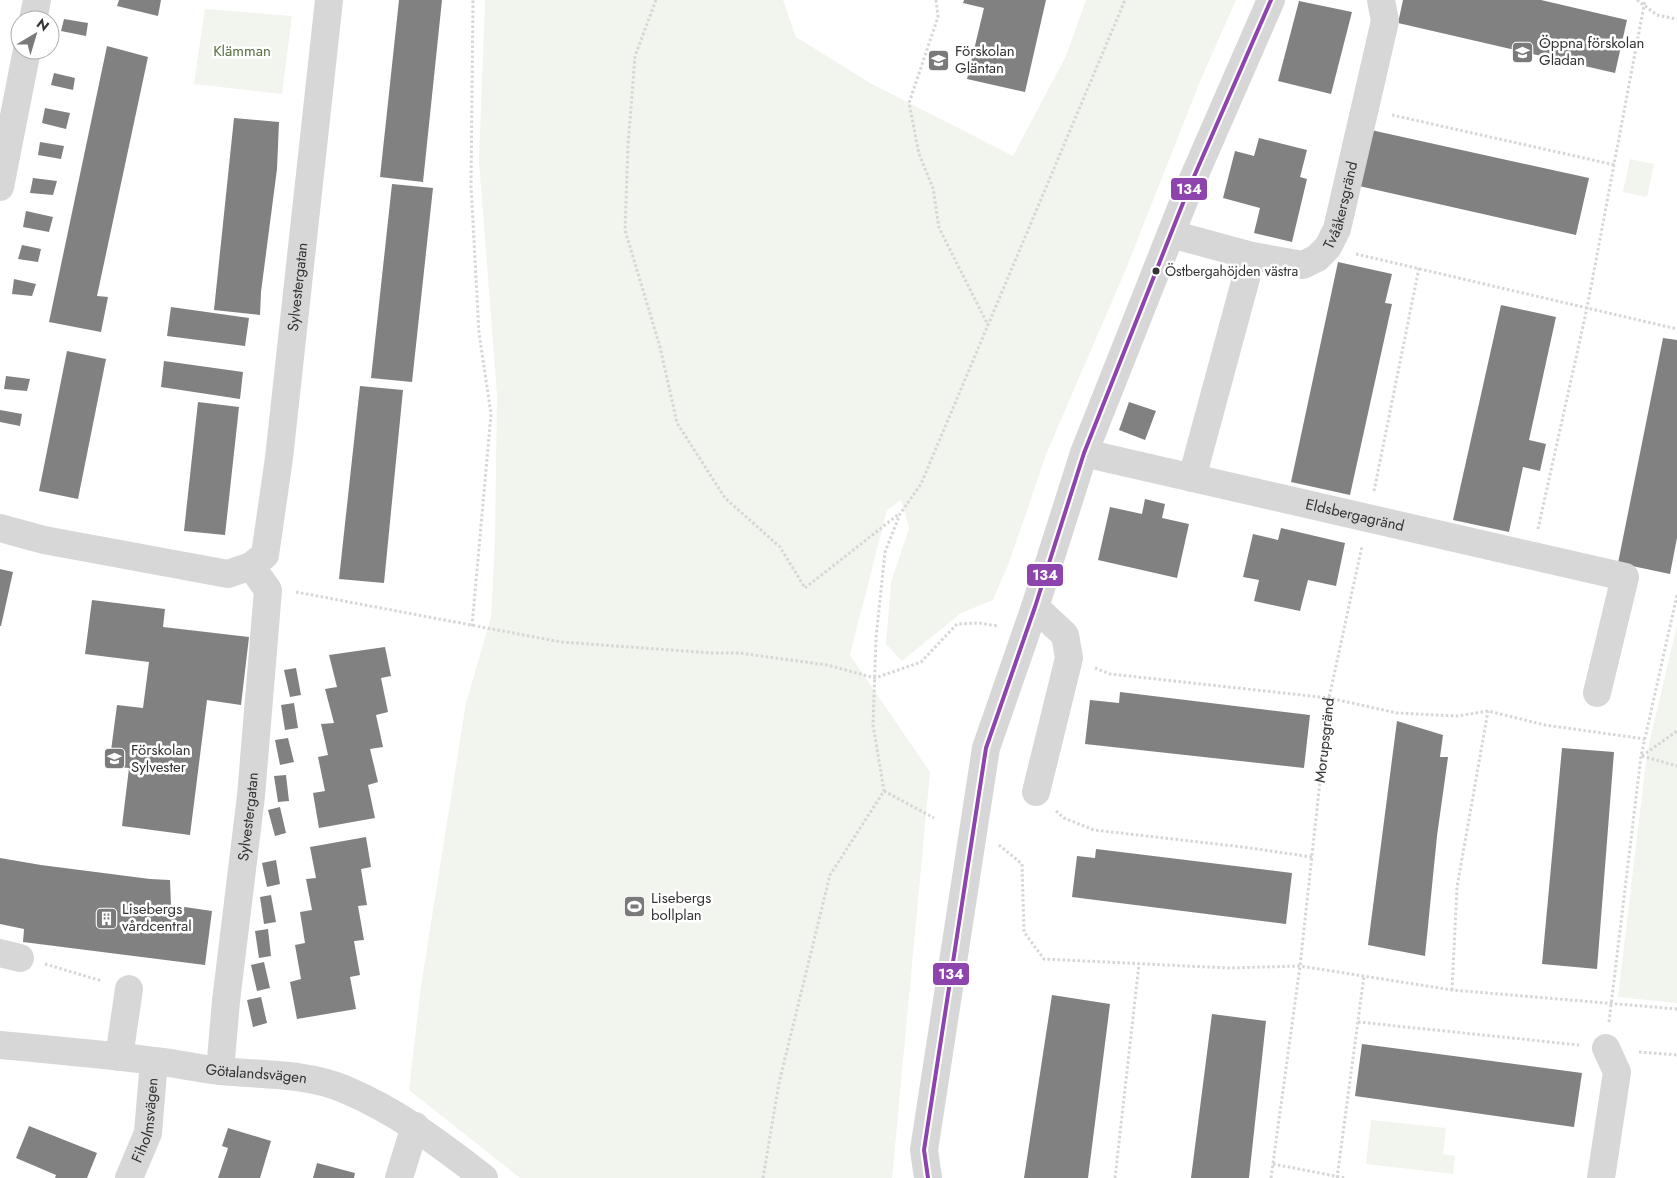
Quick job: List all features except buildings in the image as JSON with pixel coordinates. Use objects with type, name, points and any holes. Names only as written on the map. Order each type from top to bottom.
[{"type":"street","name":"Sylvestergatan","points":[[220,1071],[226,1001],[251,796],[268,590],[258,576],[265,555],[279,458],[329,0]]},
{"type":"street","points":[[928,1178],[924,1150],[986,748],[1035,607],[1084,453],[1189,188],[1271,0]]},
{"type":"street","name":"Tvååkersgränd","points":[[1171,234],[1252,256],[1303,265],[1317,258],[1328,248],[1337,229],[1385,21],[1381,0]]},
{"type":"street","points":[[0,187],[25,60]]},
{"type":"street","points":[[1192,478],[1252,256]]},
{"type":"street","name":"Eldsbergagränd","points":[[1084,453],[1625,577],[1597,693]]},
{"type":"street","points":[[0,528],[44,540],[228,574],[258,576]]},
{"type":"street","points":[[1035,607],[1065,635],[1069,658],[1036,792]]},
{"type":"street","points":[[119,1057],[129,989]]},
{"type":"street","name":"Götalandsvägen","points":[[0,1045],[154,1061],[220,1071],[296,1077],[342,1088],[384,1107],[414,1126],[484,1178]]},
{"type":"street","points":[[1601,1178],[1617,1072],[1606,1048]]},
{"type":"street","name":"Fiholmsvägen","points":[[130,1178],[148,1133],[154,1061]]},
{"type":"street","points":[[399,1178],[414,1126]]},
{"type":"path","points":[[472,626],[491,414],[479,333],[471,186],[473,0]]},
{"type":"path","points":[[656,0],[635,56],[628,146],[625,230],[660,347],[677,424],[725,498],[780,547],[805,588],[900,514]]},
{"type":"path","points":[[936,0],[938,17],[909,103],[919,154],[933,188],[939,228],[988,325]]},
{"type":"path","points":[[763,1178],[779,1083],[830,875],[884,791],[874,725],[876,638],[885,552],[900,514],[921,484],[1125,0]]},
{"type":"path","points":[[1637,0],[1657,15],[1677,19]]},
{"type":"path","points":[[1532,556],[1587,308],[1645,0]]},
{"type":"path","points":[[1364,108],[1615,165]]},
{"type":"path","points":[[1328,248],[1677,329]]},
{"type":"path","name":"Morupsgränd","points":[[1271,1178],[1300,966],[1329,698],[1419,268]]},
{"type":"path","points":[[258,576],[472,626],[561,642],[712,654],[739,653],[827,665],[875,678],[920,662],[957,624],[979,623]]},
{"type":"path","points":[[1358,1022],[1606,1048],[1641,756],[1677,595]]},
{"type":"path","points":[[1069,658],[1110,674],[1329,698],[1397,714],[1458,716],[1488,711],[1545,726],[1645,739]]},
{"type":"path","points":[[1452,990],[1457,887],[1488,711]]},
{"type":"path","points":[[1641,756],[1677,731]]},
{"type":"path","points":[[1641,756],[1677,766]]},
{"type":"path","points":[[884,791],[934,818]]},
{"type":"path","points":[[1036,792],[1064,818],[1094,830],[1312,857]]},
{"type":"path","points":[[997,843],[1022,864],[1024,932],[1044,959],[1228,968],[1300,966],[1452,990],[1677,1009]]},
{"type":"path","points":[[1115,1178],[1139,964]]},
{"type":"path","points":[[64,969],[129,989]]},
{"type":"path","points":[[1337,1177],[1364,976]]},
{"type":"path","points":[[1273,1164],[1345,1178]]},
{"type":"green space","points":[[485,0],[783,0],[796,37],[870,83],[1013,156],[1066,56],[1086,0],[1236,0],[1201,79],[1126,269],[1047,452],[1009,563],[993,600],[961,613],[902,661],[886,644],[891,582],[909,528],[901,500],[887,510],[850,655],[930,772],[892,1178],[520,1178],[409,1090],[421,986],[466,703],[491,617],[495,540],[497,395],[479,161]]},
{"type":"green space","name":"Klämman","points":[[205,9],[292,16],[282,94],[194,84]]},
{"type":"green space","points":[[1630,159],[1654,164],[1647,197],[1623,192]]},
{"type":"green space","points":[[1677,625],[1677,1003],[1618,997],[1647,753]]},
{"type":"green space","points":[[1371,1120],[1446,1128],[1443,1154],[1455,1156],[1453,1174],[1366,1164]]},
{"type":"transit line","name":"134","points":[[928,1178],[924,1150],[986,748],[1035,607],[1084,453],[1189,188],[1271,0]]},
{"type":"place","name":"Öppna förskolan Gladan","points":[[1523,52]]},
{"type":"place","name":"Förskolan Gläntan","points":[[939,60]]},
{"type":"place","name":"Östbergahöjden västra","points":[[1156,271]]},
{"type":"place","name":"Förskolan Sylvester","points":[[115,759]]},
{"type":"place","name":"Lisebergs bollplan","points":[[635,907]]},
{"type":"place","name":"Lisebergs vårdcentral","points":[[106,918]]}]
